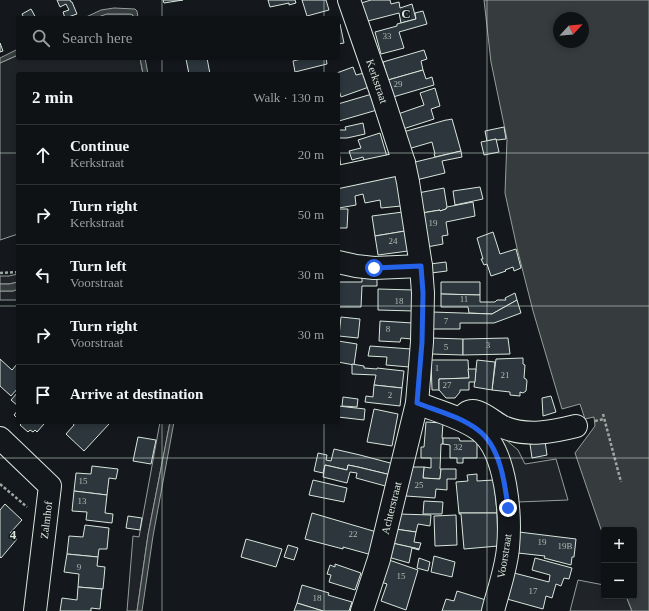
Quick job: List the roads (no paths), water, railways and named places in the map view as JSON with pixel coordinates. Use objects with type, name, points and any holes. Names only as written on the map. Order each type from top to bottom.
[{"type":"street","name":"Kerkstraat","points":[[349,0],[382,95],[404,163],[408,182],[421,266],[423,293],[422,342],[417,403]]},
{"type":"street","points":[[340,177],[404,163]]},
{"type":"street","points":[[340,262],[374,268],[421,266]]},
{"type":"street","name":"Voorstraat","points":[[417,403],[462,420],[479,430],[490,442],[498,459],[506,490],[508,508],[508,549],[493,611]]},
{"type":"street","name":"Achterstraat","points":[[362,611],[379,559],[417,403]]},
{"type":"street","points":[[462,420],[465,414],[470,411],[478,412],[502,426],[516,431],[533,433],[554,431],[585,424]]},
{"type":"street","name":"Zalmhof","points":[[3,447],[50,486],[35,611]]}]
